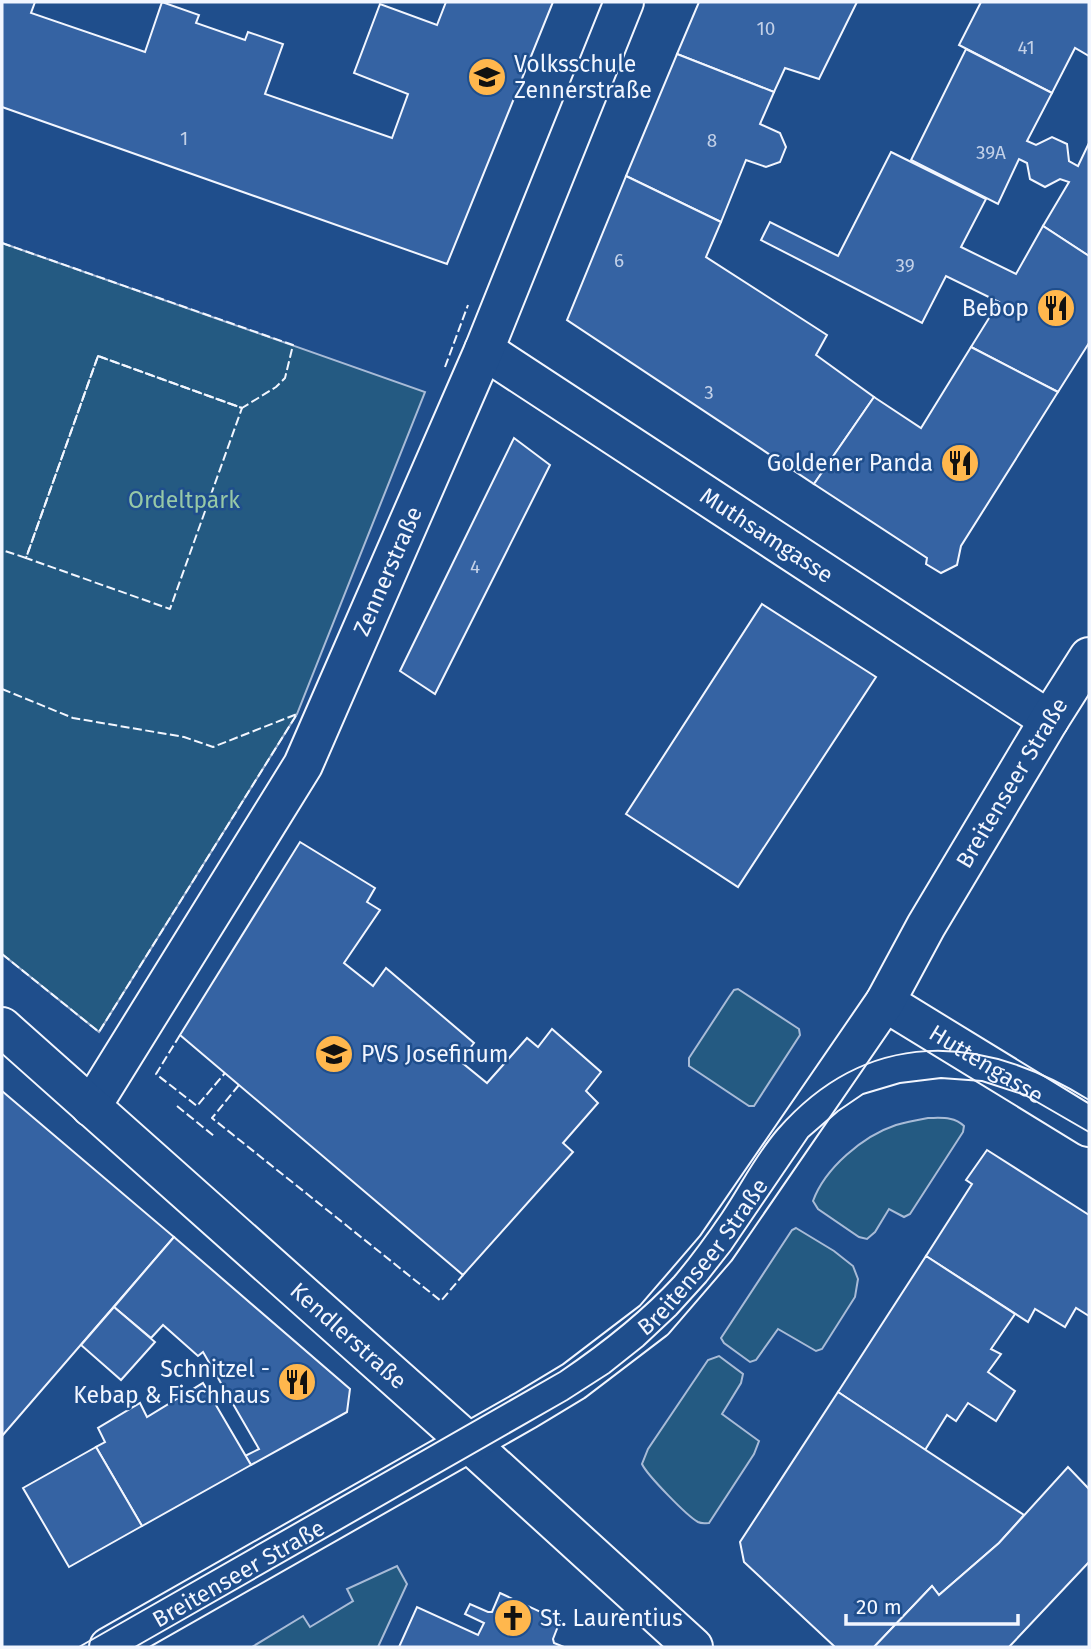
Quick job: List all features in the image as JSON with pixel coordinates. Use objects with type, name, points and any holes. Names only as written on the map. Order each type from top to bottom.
[{"type":"street","name":"Zennerstraße","points":[[90,1107],[303,765],[484,350],[624,2]]},
{"type":"street","name":"Muthsamgasse","points":[[484,350],[1049,720]]},
{"type":"street","name":"Breitenseer Straße","points":[[109,1647],[574,1381],[654,1320],[716,1248],[885,1002],[926,926],[1089,657]]},
{"type":"street","name":"Huttengasse","points":[[885,1002],[1089,1127]]},
{"type":"street","name":"Kendlerstraße","points":[[2,1027],[694,1647]]},
{"type":"green space","name":"Ordeltpark","points":[[2,243],[425,392],[297,714],[99,1032],[2,954]]},
{"type":"green space","points":[[738,989],[799,1029],[800,1035],[754,1106],[749,1106],[689,1066],[689,1058],[729,997]]},
{"type":"green space","points":[[928,1118],[956,1121],[964,1126],[963,1132],[910,1214],[904,1217],[889,1209],[875,1232],[867,1239],[859,1237],[818,1209],[813,1201],[826,1177],[858,1145],[883,1130]]},
{"type":"green space","points":[[796,1228],[853,1266],[858,1279],[855,1297],[822,1349],[816,1351],[778,1329],[756,1360],[750,1362],[721,1338],[792,1230]]},
{"type":"green space","points":[[719,1356],[743,1374],[741,1383],[722,1414],[759,1441],[754,1454],[709,1523],[702,1523],[677,1504],[642,1464],[648,1449],[708,1360]]},
{"type":"green space","points":[[397,1566],[407,1584],[378,1647],[252,1647],[303,1616],[310,1627],[353,1601],[347,1589]]},
{"type":"building","points":[[2,2],[35,2],[31,13],[145,52],[162,2],[199,15],[196,23],[245,40],[248,32],[283,44],[265,94],[392,138],[408,94],[354,73],[380,4],[437,25],[446,2],[553,2],[447,264],[2,107]]},
{"type":"building","points":[[699,2],[857,2],[819,79],[785,68],[774,92],[677,54]]},
{"type":"building","points":[[981,2],[1089,2],[1089,56],[1075,48],[1052,93],[959,45]]},
{"type":"building","points":[[966,49],[1052,93],[1027,141],[1036,145],[1052,137],[1067,144],[1069,161],[1078,166],[1089,143],[1089,256],[1043,226],[1069,182],[1060,179],[1045,187],[1030,179],[1027,163],[1019,159],[998,204],[911,160]]},
{"type":"building","points":[[677,54],[774,92],[760,124],[780,133],[786,147],[780,162],[766,167],[746,160],[721,222],[626,176]]},
{"type":"building","points":[[891,152],[986,199],[961,247],[1016,274],[1043,226],[1089,256],[1089,343],[1058,392],[971,347],[999,302],[946,276],[922,323],[761,240],[770,222],[838,256]]},
{"type":"building","points":[[626,176],[721,222],[706,257],[827,335],[816,355],[874,397],[814,484],[567,320]]},
{"type":"building","points":[[971,347],[1058,392],[961,546],[957,565],[941,573],[926,564],[927,558],[814,484],[874,397],[921,428]]},
{"type":"building","points":[[514,438],[550,465],[435,694],[400,671]]},
{"type":"building","points":[[762,604],[876,677],[738,887],[626,814]]},
{"type":"building","name":"PVS Josefinum","points":[[300,842],[375,888],[367,902],[380,910],[344,963],[373,986],[386,968],[474,1043],[460,1061],[487,1083],[527,1038],[538,1047],[552,1029],[601,1072],[586,1091],[598,1103],[563,1143],[573,1152],[463,1275],[180,1035]]},
{"type":"building","points":[[2,1091],[174,1237],[2,1436]]},
{"type":"building","points":[[987,1150],[1089,1215],[1089,1316],[1076,1308],[1065,1327],[1035,1309],[1028,1322],[926,1256],[972,1184],[966,1180]]},
{"type":"building","points":[[174,1237],[350,1389],[347,1412],[251,1465],[245,1456],[259,1449],[203,1352],[198,1356],[163,1325],[151,1338],[114,1307]]},
{"type":"building","points":[[926,1256],[1015,1314],[991,1349],[1001,1354],[988,1372],[1015,1391],[996,1421],[968,1403],[956,1421],[947,1415],[925,1450],[838,1392]]},
{"type":"building","points":[[114,1307],[155,1342],[121,1380],[81,1345]]},
{"type":"building","points":[[203,1383],[251,1465],[142,1526],[96,1447],[105,1442],[98,1428],[140,1403],[147,1417]]},
{"type":"building","points":[[838,1392],[1024,1515],[999,1543],[939,1595],[932,1586],[874,1647],[835,1647],[744,1562],[740,1542]]},
{"type":"building","points":[[96,1447],[142,1526],[69,1567],[23,1488]]},
{"type":"building","points":[[1068,1467],[1089,1489],[1089,1562],[1009,1647],[874,1647],[932,1586],[939,1595],[999,1543]]},
{"type":"building","name":"St. Laurentius","points":[[500,1593],[560,1621],[553,1639],[554,1643],[564,1647],[399,1647],[417,1607],[478,1635],[484,1623],[465,1614],[470,1604],[492,1612]]},
{"type":"tram line","points":[[79,1647],[560,1372],[590,1351],[634,1316],[674,1277],[711,1229],[778,1129],[813,1096],[849,1072],[887,1057],[927,1051],[967,1053],[1008,1062],[1048,1078],[1089,1100]]},
{"type":"tram line","points":[[135,1647],[567,1400],[609,1373],[643,1346],[706,1282],[808,1137],[863,1094],[900,1083],[941,1078],[982,1081],[1025,1095],[1089,1132]]},
{"type":"fence","points":[[2,243],[293,345],[285,378],[276,387],[242,408],[98,356],[26,558],[2,550]]},
{"type":"fence","points":[[445,367],[468,305]]},
{"type":"fence","points":[[98,356],[242,408],[170,609],[26,558],[98,356]]},
{"type":"fence","points":[[2,689],[73,718],[184,737],[213,747],[297,714],[99,1032],[2,954]]},
{"type":"fence","points":[[180,1035],[156,1074],[197,1106],[225,1073]]},
{"type":"fence","points":[[239,1085],[212,1118],[441,1301],[463,1275]]},
{"type":"fence","points":[[177,1106],[214,1136]]},
{"type":"place","name":"Volksschule Zennerstraße","points":[[487,77]]},
{"type":"place","name":"Bebop","points":[[1056,308]]},
{"type":"place","name":"Goldener Panda","points":[[960,463]]},
{"type":"place","name":"PVS Josefinum","points":[[334,1054]]},
{"type":"place","name":"Schnitzel - Kebap & Fischhaus","points":[[297,1382]]},
{"type":"place","name":"St. Laurentius","points":[[513,1618]]}]
